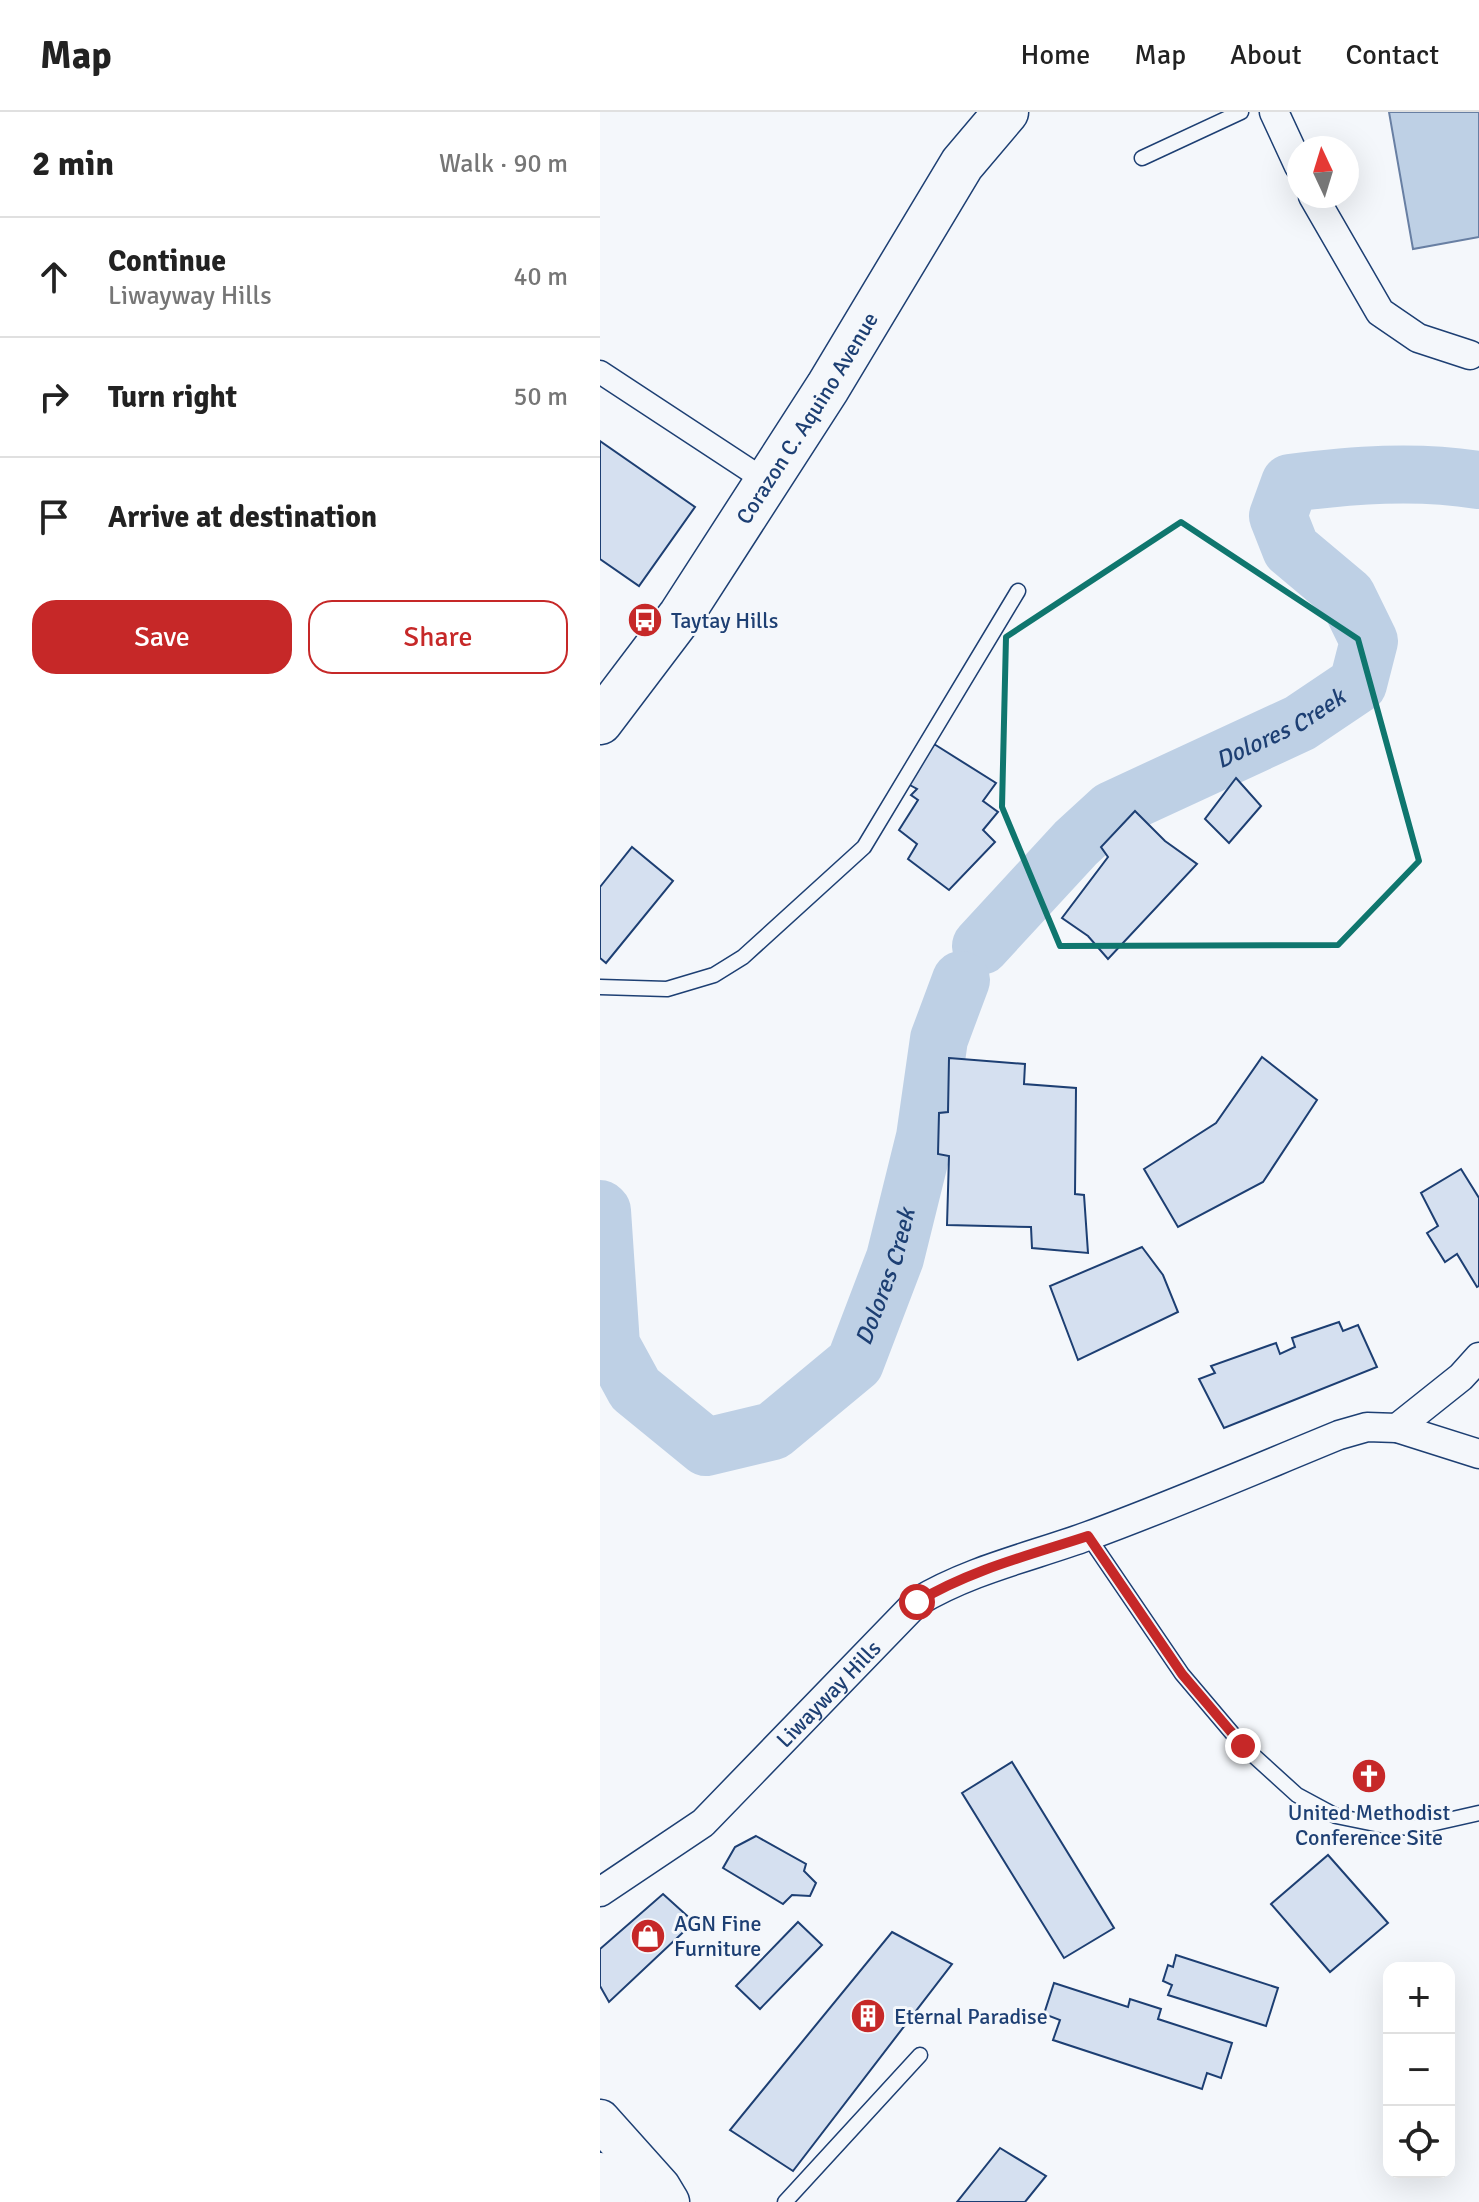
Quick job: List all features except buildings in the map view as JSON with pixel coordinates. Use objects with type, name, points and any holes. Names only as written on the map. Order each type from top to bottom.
[{"type":"main road","name":"Corazon C. Aquino Avenue","points":[[611,700],[681,615],[769,483],[962,164],[1006,112]]},
{"type":"main road","points":[[600,2120],[660,2187],[669,2202]]},
{"type":"main road","points":[[600,2173],[626,2202]]},
{"type":"street","points":[[1274,112],[1287,140]]},
{"type":"street","points":[[1320,208],[1380,312],[1418,338],[1470,355]]},
{"type":"street","points":[[600,372],[769,483]]},
{"type":"street","points":[[1397,1428],[1461,1377],[1479,1357]]},
{"type":"street","name":"Liwayway Hills","points":[[600,1892],[703,1823],[917,1602],[944,1586],[1088,1536],[1339,1435],[1367,1427],[1397,1428],[1479,1454]]},
{"type":"lane","points":[[1142,158],[1241,112]]},
{"type":"lane","points":[[600,987],[667,989],[714,975],[743,957],[864,847],[1018,591]]},
{"type":"lane","points":[[1088,1536],[1182,1674],[1243,1746],[1297,1795],[1336,1816],[1385,1826],[1413,1828],[1479,1813]]},
{"type":"lane","points":[[785,2202],[920,2055]]},
{"type":"highlighted area","points":[[1181,522],[1358,639],[1419,861],[1338,945],[1060,946],[1002,807],[1006,637]]},
{"type":"water","points":[[1389,112],[1479,112],[1479,237],[1413,249]]},
{"type":"waterway","name":"Dolores Creek","points":[[981,946],[1076,843],[1112,810],[1300,723],[1358,684],[1369,641],[1347,596],[1291,549],[1278,516],[1290,483],[1384,475],[1431,475],[1479,480]]},
{"type":"waterway","name":"Dolores Creek","points":[[600,1209],[611,1345],[635,1389],[706,1447],[773,1431],[855,1363],[895,1258],[925,1137],[939,1039],[961,980]]},
{"type":"place","name":"Taytay Hills","points":[[645,620]]},
{"type":"place","name":"United Methodist Conference Site","points":[[1369,1776]]},
{"type":"place","name":"AGN Fine Furniture","points":[[648,1936]]},
{"type":"place","name":"Eternal Paradise","points":[[868,2016]]},
{"type":"route","points":[[917,1602],[970,1575],[1088,1536],[1182,1674],[1243,1746]]}]
